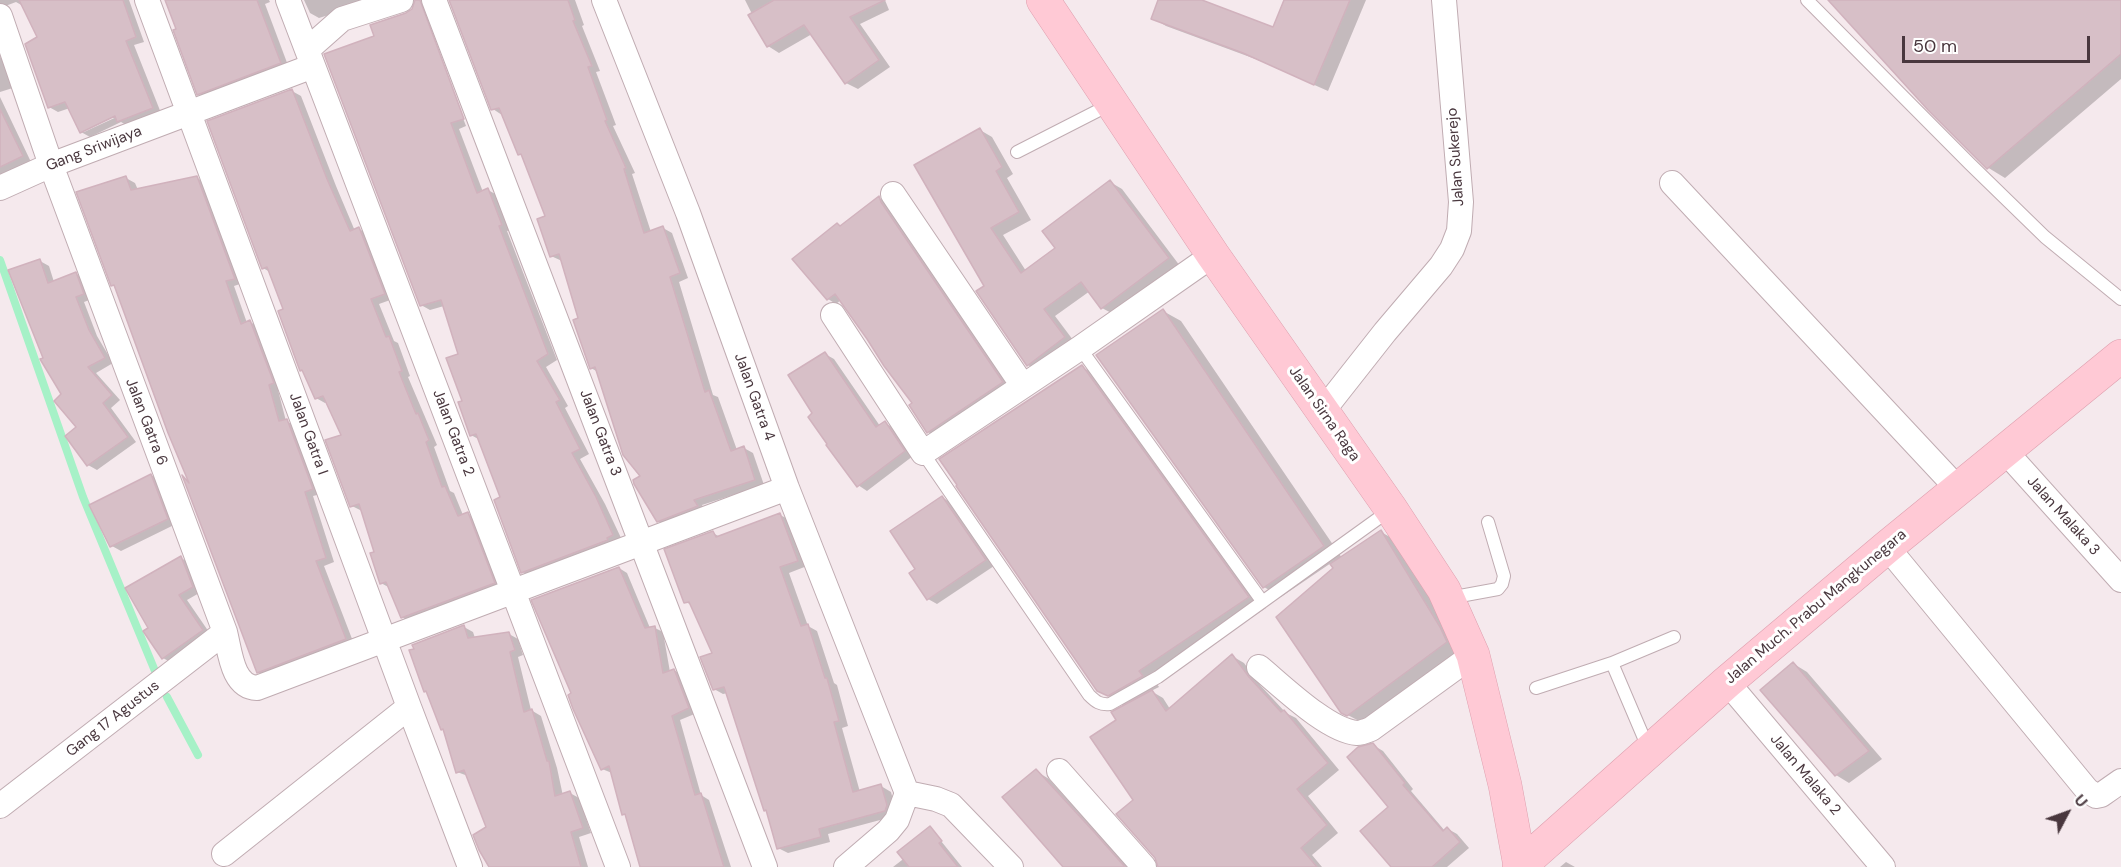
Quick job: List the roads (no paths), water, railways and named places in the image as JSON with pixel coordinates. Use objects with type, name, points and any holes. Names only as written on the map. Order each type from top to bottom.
[{"type":"street","name":"Jalan Gatra I","points":[[147,0],[385,639],[463,863]]},
{"type":"street","name":"Jalan Gatra 2","points":[[288,0],[618,867]]},
{"type":"street","points":[[310,58],[342,19],[400,0]]},
{"type":"street","name":"Jalan Gatra 3","points":[[434,0],[765,867]]},
{"type":"street","name":"Jalan Gatra 4","points":[[604,0],[688,213],[786,488],[904,800]]},
{"type":"street","name":"Jalan Sirna Raga","points":[[1042,0],[1213,255],[1390,509],[1448,598],[1473,655],[1505,786],[1520,867]]},
{"type":"street","name":"Jalan Sukerejo","points":[[1322,412],[1441,266],[1452,249],[1459,231],[1461,202],[1444,0]]},
{"type":"street","name":"Jalan Gatra 6","points":[[0,16],[51,165],[225,632],[236,674],[242,683],[250,688],[257,688],[385,639]]},
{"type":"street","name":"Gang Sriwijaya","points":[[0,188],[51,165],[189,112],[310,58]]},
{"type":"street","points":[[1672,183],[1959,490]]},
{"type":"street","points":[[893,194],[1023,386]]},
{"type":"street","points":[[833,315],[922,453],[1080,348],[1213,255]]},
{"type":"street","name":"Jalan Much. Prabu Mangkunegara","points":[[1520,867],[1727,682],[1887,547],[2121,356]]},
{"type":"street","name":"Jalan Malaka 3","points":[[2005,451],[2121,580]]},
{"type":"street","points":[[385,639],[786,488]]},
{"type":"street","points":[[1887,547],[2087,790],[2096,796],[2101,795],[2121,781]]},
{"type":"street","name":"Gang 17 Agustus","points":[[0,806],[225,632]]},
{"type":"street","points":[[1259,667],[1326,720],[1345,730],[1358,733],[1371,729],[1473,655]]},
{"type":"street","name":"Jalan Malaka 2","points":[[1727,682],[1883,867]]},
{"type":"street","points":[[224,854],[409,707]]},
{"type":"street","points":[[1059,771],[1144,867]]},
{"type":"street","points":[[846,867],[888,831],[897,820],[904,800],[936,799],[951,805],[1011,867]]},
{"type":"lane","points":[[1807,0],[2037,229],[2121,299]]},
{"type":"lane","points":[[1017,152],[1112,104]]},
{"type":"lane","points":[[1080,348],[1262,601]]},
{"type":"lane","points":[[922,453],[1089,695],[1097,703],[1110,704],[1158,677],[1390,509]]},
{"type":"lane","points":[[1448,598],[1498,589],[1502,584],[1504,576],[1488,522]]},
{"type":"lane","points":[[1536,688],[1612,663],[1674,637]]},
{"type":"lane","points":[[1612,663],[1649,751]]},
{"type":"waterway","points":[[0,260],[83,497],[155,671]]},
{"type":"waterway","points":[[167,697],[198,755]]}]
